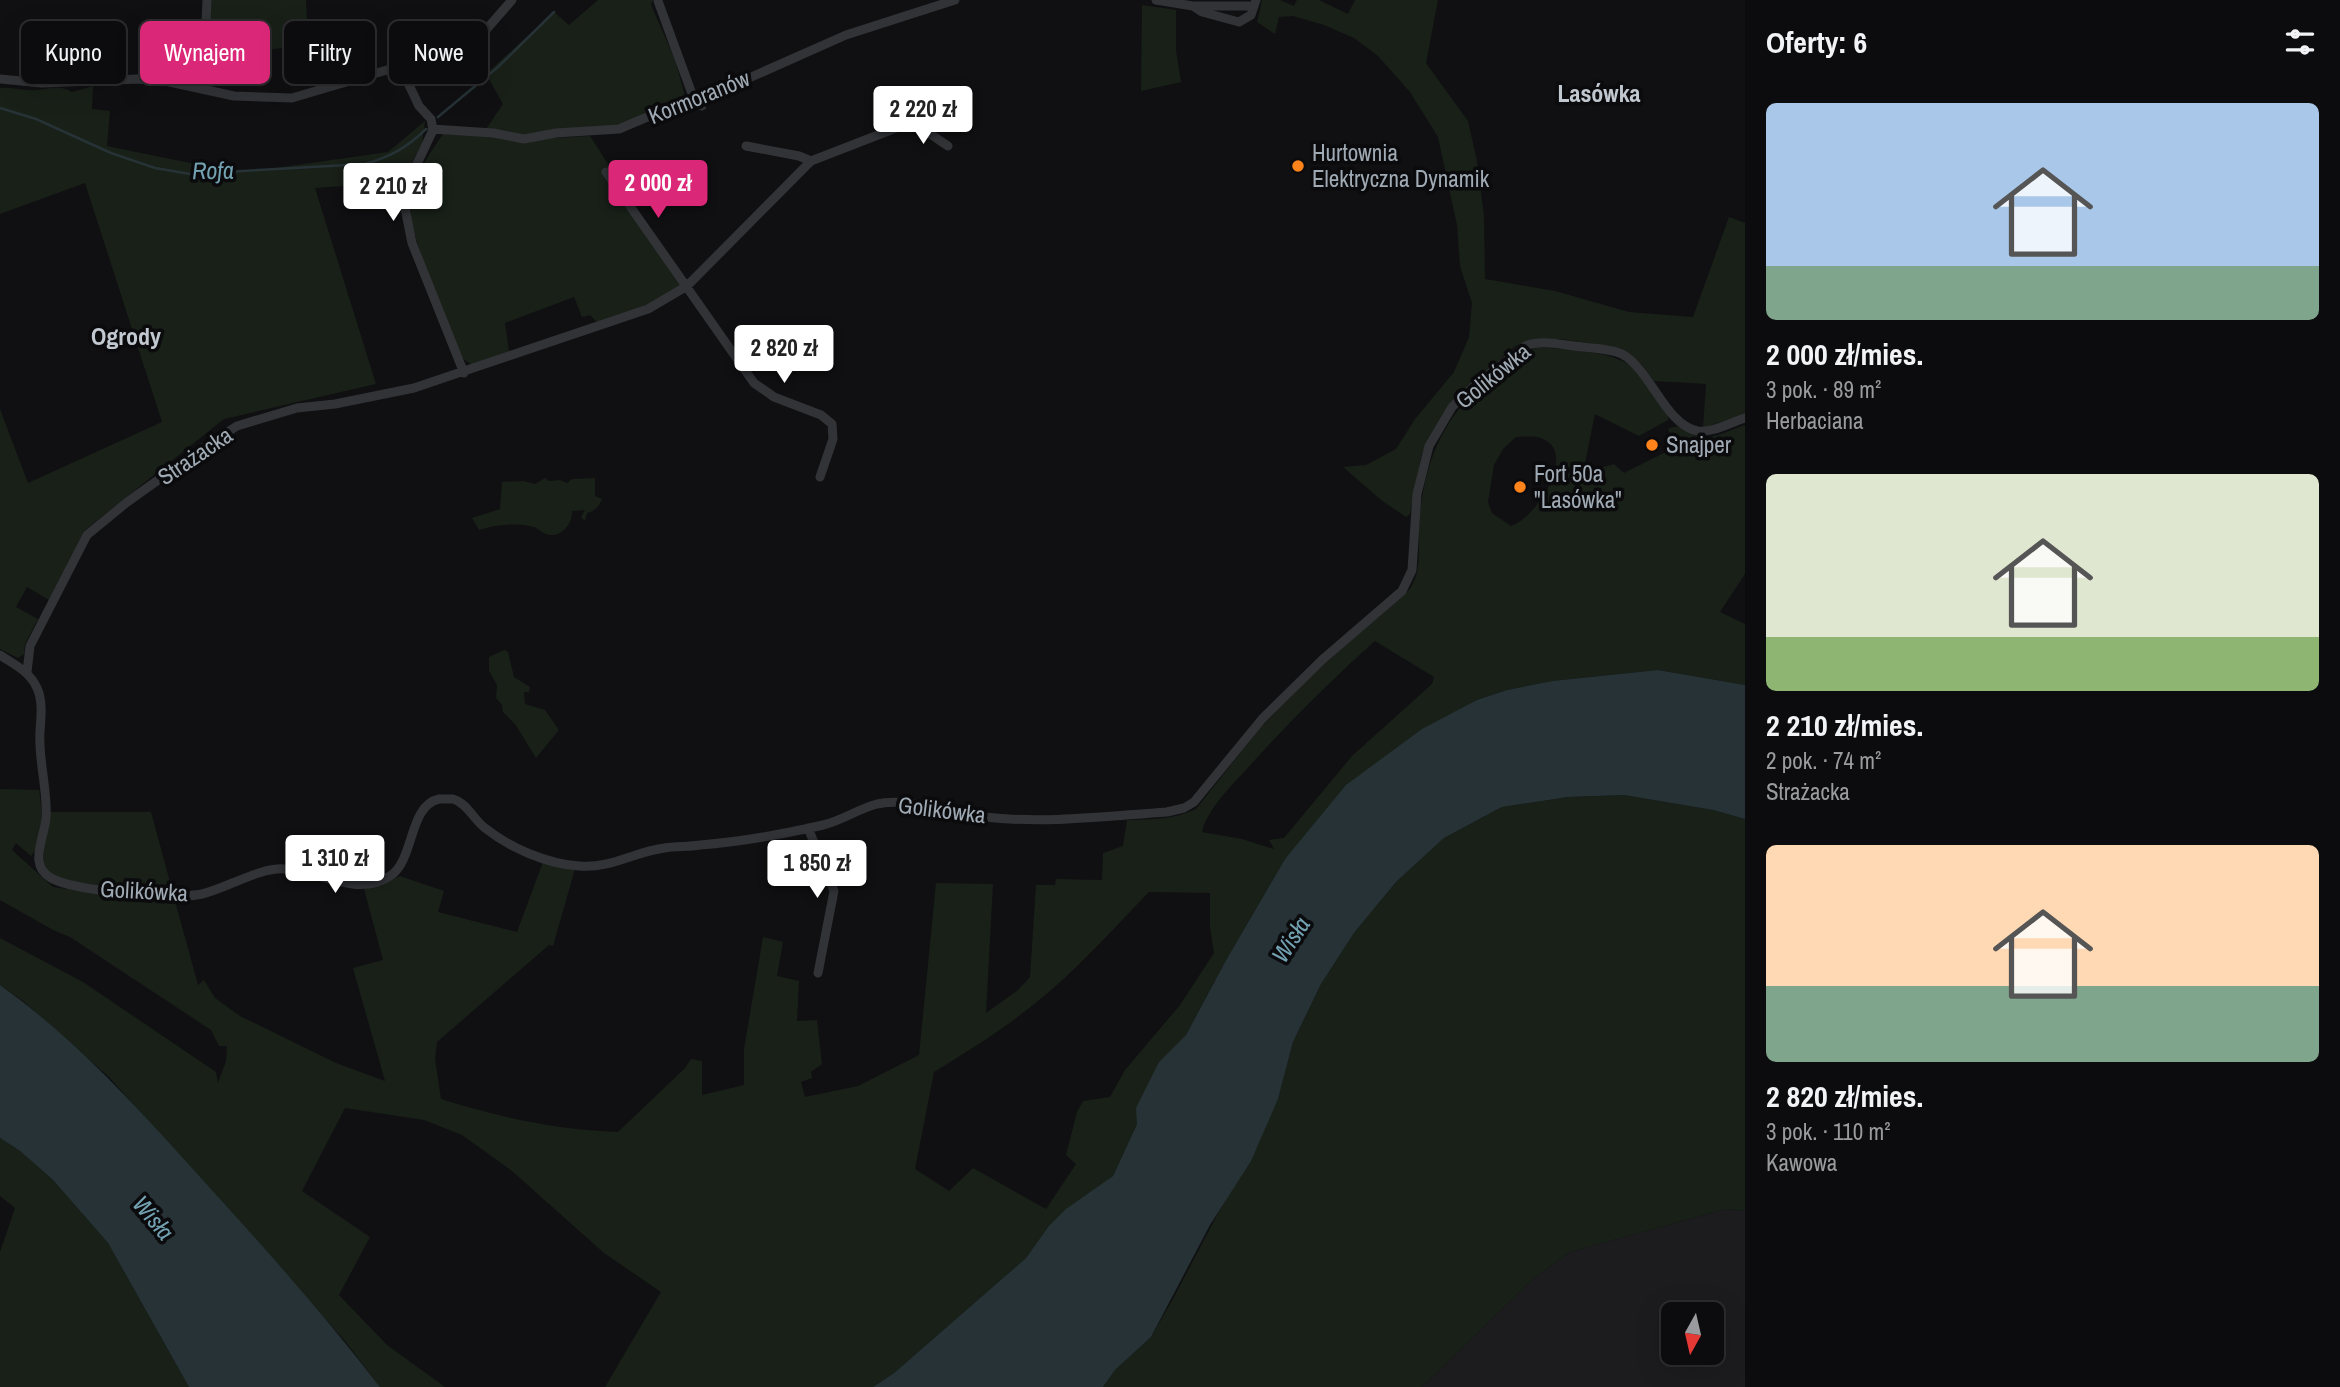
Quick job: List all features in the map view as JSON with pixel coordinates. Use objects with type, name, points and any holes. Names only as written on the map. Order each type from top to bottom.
[{"type":"street","points":[[203,89],[207,0]]},
{"type":"street","points":[[488,28],[512,0]]},
{"type":"street","name":"Kormoranów","points":[[432,129],[493,133],[524,139],[556,133],[619,129],[652,115],[699,104],[846,35],[955,0]]},
{"type":"street","points":[[1156,0],[1193,6],[1253,7]]},
{"type":"street","points":[[658,1],[699,104]]},
{"type":"street","points":[[1193,6],[1202,12],[1239,22],[1253,7]]},
{"type":"street","points":[[0,79],[42,83],[138,79],[234,96],[292,98],[389,69]]},
{"type":"street","points":[[409,84],[419,106],[431,120],[432,129],[407,185],[405,208],[412,243],[464,373]]},
{"type":"street","points":[[746,146],[799,156],[811,161],[909,122],[948,146]]},
{"type":"street","name":"Strażacka","points":[[27,672],[30,646],[87,535],[126,503],[204,447],[237,426],[297,408],[335,404],[414,388],[648,309],[687,286],[811,161]]},
{"type":"street","points":[[606,173],[754,383],[774,397],[821,415],[832,424],[833,439],[820,477]]},
{"type":"street","name":"Golikówka","points":[[27,672],[39,691],[39,754],[47,803],[45,832],[38,859],[45,875],[60,884],[153,896],[201,894],[278,868],[301,870],[356,886],[376,883],[393,875],[404,862],[419,816],[427,805],[436,799],[453,799],[466,807],[482,826],[517,848],[549,860],[576,866],[603,866],[661,848],[703,845],[826,825],[877,804],[893,803],[985,817],[1059,820],[1167,812],[1184,808],[1194,802],[1262,719],[1322,660],[1402,591],[1412,569],[1417,494],[1429,446],[1452,407],[1475,385],[1525,346],[1535,342],[1549,342],[1620,353],[1640,371],[1677,419],[1697,431],[1707,431],[1745,418]]},
{"type":"street","points":[[0,655],[27,672]]},
{"type":"street","points":[[808,828],[834,891],[818,973]]},
{"type":"shaded area","points":[[210,0],[306,0],[307,21],[284,21],[284,48],[270,50],[270,21],[209,21]]},
{"type":"shaded area","points":[[598,0],[653,0],[651,5],[675,59],[686,100],[670,109],[616,127],[523,136],[486,129],[503,104],[488,78],[488,72],[554,12],[569,25]]},
{"type":"shaded area","points":[[1262,0],[1280,0],[1294,6],[1297,0],[1319,0],[1348,14],[1355,0],[1438,0],[1426,63],[1468,121],[1477,161],[1484,216],[1485,279],[1555,291],[1629,312],[1693,317],[1729,217],[1745,223],[1745,414],[1703,428],[1706,384],[1654,381],[1641,364],[1619,348],[1561,339],[1539,339],[1515,346],[1449,404],[1422,454],[1410,514],[1406,517],[1381,500],[1343,467],[1366,465],[1396,449],[1415,419],[1454,372],[1469,337],[1472,303],[1460,266],[1457,225],[1438,137],[1410,92],[1377,55],[1354,38],[1293,16],[1279,17],[1275,34],[1257,22]]},
{"type":"shaded area","points":[[1142,5],[1176,10],[1176,50],[1181,82],[1141,91]]},
{"type":"shaded area","points":[[93,86],[92,109],[110,111],[107,146],[229,171],[268,169],[388,152],[425,121],[422,143],[400,186],[399,214],[387,183],[315,188],[376,384],[224,419],[84,531],[49,600],[27,587],[16,607],[38,619],[25,644],[24,654],[18,658],[0,649],[0,409],[28,483],[162,422],[85,183],[0,214],[0,88],[61,88],[72,92]]},
{"type":"shaded area","points":[[443,134],[553,138],[590,136],[685,283],[633,312],[597,322],[590,315],[582,317],[574,297],[505,323],[509,351],[472,365],[461,357],[438,300],[420,252],[410,211],[410,197],[415,180]]},
{"type":"shaded area","points":[[1539,347],[1603,354],[1626,363],[1635,369],[1668,414],[1668,420],[1639,436],[1595,414],[1583,473],[1614,464],[1624,473],[1676,447],[1668,429],[1673,427],[1706,437],[1745,425],[1745,574],[1720,612],[1745,624],[1745,685],[1658,670],[1552,681],[1507,690],[1477,700],[1285,859],[1186,1035],[1159,1062],[1137,1124],[1113,1176],[1048,1227],[1026,1258],[894,1373],[873,1387],[605,1387],[661,1292],[604,1253],[512,1171],[462,1135],[424,1120],[345,1108],[302,1191],[370,1237],[339,1295],[387,1345],[445,1387],[380,1387],[345,1341],[109,1077],[23,1001],[0,985],[0,938],[83,982],[216,1072],[218,1083],[226,1061],[227,1046],[219,1046],[211,1030],[70,937],[0,900],[0,789],[39,790],[39,843],[31,856],[16,843],[12,850],[53,887],[147,900],[175,901],[198,985],[204,980],[215,998],[240,1016],[336,1063],[385,1081],[353,968],[383,960],[364,889],[400,876],[444,891],[438,912],[517,932],[543,862],[575,869],[553,946],[549,945],[437,1042],[435,1059],[441,1099],[528,1122],[618,1132],[685,1068],[691,1059],[702,1061],[702,1095],[744,1085],[744,1049],[763,937],[783,942],[777,976],[799,981],[797,1021],[817,1020],[822,1064],[811,1072],[812,1078],[801,1082],[805,1097],[858,1086],[919,1055],[936,883],[993,884],[986,1013],[1018,990],[1030,977],[1036,885],[1055,885],[1056,879],[1102,880],[1103,853],[1123,846],[1127,820],[1171,817],[1196,809],[1260,728],[1320,668],[1409,590],[1418,569],[1424,485],[1437,445],[1459,409],[1473,394],[1513,360]],"holes":[[[1516,437],[1543,439],[1553,447],[1556,458],[1555,471],[1541,499],[1531,512],[1511,526],[1492,513],[1488,502],[1494,465],[1503,449]],[[1375,641],[1434,677],[1432,684],[1352,756],[1284,838],[1269,840],[1274,849],[1242,839],[1202,832],[1209,815],[1226,792],[1324,688]],[[1149,892],[1210,893],[1210,927],[1214,953],[1180,1005],[1125,1070],[1110,1097],[1083,1101],[1077,1112],[1066,1155],[1076,1164],[1046,1209],[973,1168],[949,1191],[915,1169],[934,1072],[997,1032],[1078,965]]]},
{"type":"shaded area","points":[[545,478],[567,483],[572,479],[595,478],[595,496],[602,499],[594,510],[587,513],[585,521],[581,517],[585,510],[572,511],[567,526],[554,535],[520,525],[479,530],[472,518],[500,509],[502,482],[523,481],[535,484]]},
{"type":"shaded area","points":[[504,650],[508,652],[514,677],[530,687],[529,692],[524,692],[525,704],[545,710],[559,730],[536,758],[496,698],[497,685],[489,671],[489,657]]},
{"type":"shaded area","points":[[1624,795],[1713,810],[1745,819],[1745,1211],[1726,1209],[1570,1252],[1533,1279],[1422,1387],[1103,1387],[1115,1370],[1151,1337],[1278,1099],[1293,1042],[1321,984],[1354,933],[1396,882],[1444,838],[1502,807],[1568,797]]},
{"type":"shaded area","points":[[48,812],[151,812],[173,893],[103,888],[65,880],[51,873],[43,862]]},
{"type":"shaded area","points":[[0,1138],[20,1151],[53,1180],[108,1243],[189,1387],[0,1387],[0,1252],[15,1208],[0,1196]]},
{"type":"shaded area","points":[[1726,1209],[1745,1211],[1745,1387],[1422,1387],[1533,1279],[1570,1252]]},
{"type":"water","name":"Wisła","points":[[1658,670],[1745,685],[1745,819],[1713,810],[1624,795],[1568,797],[1502,807],[1444,838],[1396,882],[1354,933],[1321,984],[1293,1042],[1278,1099],[1251,1161],[1210,1225],[1151,1337],[1115,1370],[1103,1387],[873,1387],[894,1373],[1026,1258],[1048,1227],[1066,1209],[1113,1176],[1137,1124],[1136,1108],[1159,1062],[1186,1035],[1285,859],[1346,785],[1422,729],[1477,700],[1507,690],[1552,681]]},
{"type":"water","name":"Wisła","points":[[0,985],[84,1055],[136,1107],[297,1286],[380,1387],[189,1387],[108,1243],[53,1180],[20,1151],[0,1138]]},
{"type":"waterway","name":"Rofa","points":[[438,117],[498,67],[554,12]]},
{"type":"waterway","name":"Rofa","points":[[0,108],[36,119],[111,153],[155,168],[190,174],[365,164],[398,151],[426,129]]},
{"type":"place","name":"Hurtownia Elektryczna Dynamik","points":[[1298,166]]},
{"type":"place","name":"Snajper","points":[[1652,445]]},
{"type":"place","name":"Fort 50a \"Lasówka\"","points":[[1520,487]]},
{"type":"district","name":"Lasówka","points":[[1599,94]]},
{"type":"district","name":"Ogrody","points":[[126,337]]}]
